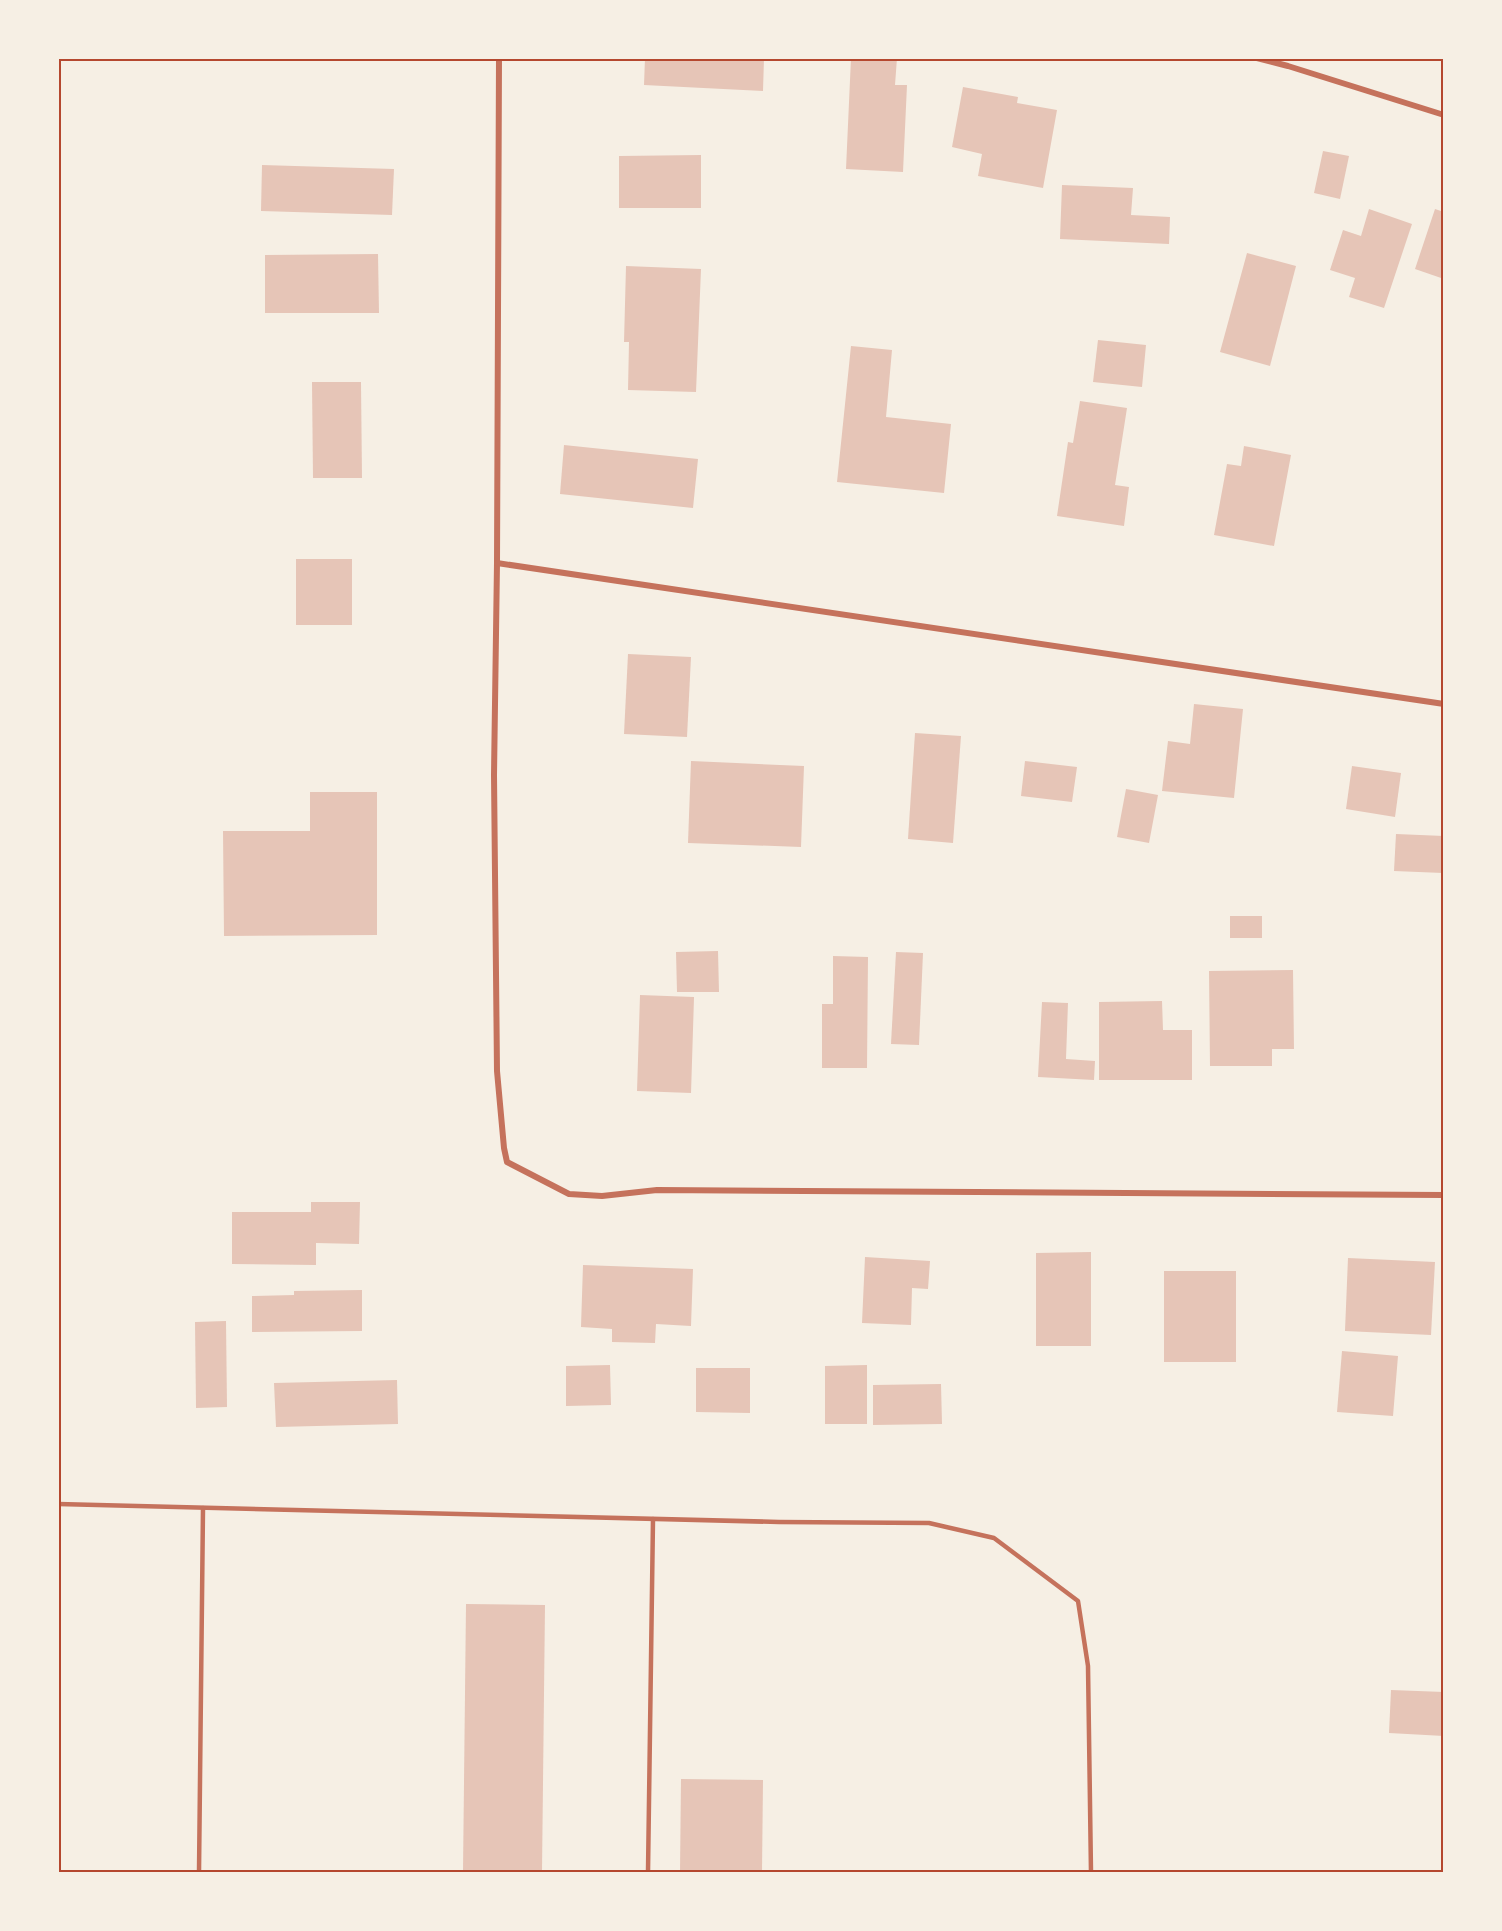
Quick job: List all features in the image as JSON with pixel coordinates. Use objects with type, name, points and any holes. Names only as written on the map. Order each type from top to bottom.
[{"type":"street","points":[[499,58],[494,775],[497,1071],[507,1162],[568,1194],[602,1196],[657,1190],[1443,1195]]},
{"type":"street","points":[[1257,58],[1443,115]]},
{"type":"street","points":[[497,563],[1443,704]]},
{"type":"lane","points":[[58,1504],[779,1522],[929,1522],[994,1538],[1078,1601],[1088,1666],[1090,1872]]},
{"type":"lane","points":[[199,1872],[203,1508]]},
{"type":"lane","points":[[648,1872],[653,1519]]},
{"type":"building","points":[[645,58],[764,58],[763,91],[644,85]]},
{"type":"building","points":[[851,58],[897,58],[895,85],[907,85],[903,172],[846,169]]},
{"type":"building","points":[[963,87],[1018,97],[1017,103],[1057,110],[1043,188],[978,176],[982,154],[952,147]]},
{"type":"building","points":[[1323,151],[1349,156],[1340,199],[1314,193]]},
{"type":"building","points":[[701,155],[701,208],[619,208],[619,156]]},
{"type":"building","points":[[262,165],[394,169],[392,215],[261,211]]},
{"type":"building","points":[[1062,185],[1133,188],[1131,215],[1170,217],[1169,244],[1060,239]]},
{"type":"building","points":[[1369,209],[1412,224],[1384,308],[1349,297],[1355,278],[1330,270],[1343,230],[1361,236]]},
{"type":"building","points":[[1435,209],[1444,212],[1444,279],[1415,269]]},
{"type":"building","points":[[1247,253],[1296,266],[1270,366],[1220,352]]},
{"type":"building","points":[[378,254],[379,313],[265,313],[265,255]]},
{"type":"building","points":[[626,266],[701,269],[696,392],[628,390],[629,342],[624,342]]},
{"type":"building","points":[[1098,340],[1146,345],[1142,387],[1093,382]]},
{"type":"building","points":[[851,346],[892,350],[886,417],[951,424],[944,493],[837,482]]},
{"type":"building","points":[[312,382],[361,382],[362,478],[313,478]]},
{"type":"building","points":[[1080,401],[1127,408],[1115,485],[1129,487],[1124,526],[1057,516],[1068,442],[1073,443]]},
{"type":"building","points":[[564,445],[698,459],[693,508],[560,494]]},
{"type":"building","points":[[1244,446],[1291,455],[1274,546],[1214,535],[1227,464],[1241,466]]},
{"type":"building","points":[[296,559],[352,559],[352,625],[296,625]]},
{"type":"building","points":[[628,654],[691,657],[687,737],[624,734]]},
{"type":"building","points":[[1194,704],[1243,709],[1234,798],[1162,791],[1168,741],[1190,744]]},
{"type":"building","points":[[915,733],[961,736],[953,843],[908,839]]},
{"type":"building","points":[[691,761],[804,766],[801,847],[688,843]]},
{"type":"building","points":[[1025,761],[1077,767],[1072,802],[1021,796]]},
{"type":"building","points":[[1352,766],[1401,773],[1395,817],[1346,809]]},
{"type":"building","points":[[1126,789],[1158,795],[1149,843],[1117,837]]},
{"type":"building","points":[[310,792],[377,792],[377,935],[224,936],[223,831],[310,831]]},
{"type":"building","points":[[1396,834],[1444,836],[1443,873],[1394,871]]},
{"type":"building","points":[[1230,916],[1262,916],[1262,938],[1230,938]]},
{"type":"building","points":[[718,951],[719,992],[677,992],[676,952]]},
{"type":"building","points":[[896,952],[923,953],[919,1045],[891,1044]]},
{"type":"building","points":[[833,956],[868,957],[867,1068],[822,1068],[822,1004],[833,1004]]},
{"type":"building","points":[[1293,970],[1294,1049],[1272,1049],[1272,1066],[1210,1066],[1209,971]]},
{"type":"building","points":[[640,995],[694,997],[691,1093],[637,1091]]},
{"type":"building","points":[[1162,1001],[1163,1030],[1192,1030],[1192,1080],[1099,1080],[1099,1002]]},
{"type":"building","points":[[1042,1002],[1068,1003],[1066,1059],[1095,1061],[1094,1080],[1038,1077]]},
{"type":"building","points":[[311,1202],[360,1202],[359,1244],[316,1243],[316,1265],[232,1264],[232,1212],[311,1212]]},
{"type":"building","points":[[1091,1252],[1091,1346],[1036,1346],[1036,1253]]},
{"type":"building","points":[[865,1257],[930,1261],[928,1289],[912,1288],[911,1325],[862,1323]]},
{"type":"building","points":[[1348,1258],[1435,1262],[1431,1335],[1345,1331]]},
{"type":"building","points":[[583,1265],[693,1269],[691,1326],[656,1324],[655,1343],[612,1342],[612,1329],[581,1327]]},
{"type":"building","points":[[1164,1271],[1236,1271],[1236,1362],[1164,1362]]},
{"type":"building","points":[[362,1290],[362,1331],[252,1332],[252,1296],[294,1295],[294,1291]]},
{"type":"building","points":[[226,1321],[227,1407],[196,1408],[195,1322]]},
{"type":"building","points":[[1342,1351],[1398,1356],[1393,1416],[1337,1412]]},
{"type":"building","points":[[610,1365],[611,1405],[566,1406],[566,1366]]},
{"type":"building","points":[[867,1365],[867,1424],[825,1424],[825,1366]]},
{"type":"building","points":[[696,1368],[750,1368],[750,1413],[696,1412]]},
{"type":"building","points":[[397,1380],[398,1424],[276,1427],[274,1383]]},
{"type":"building","points":[[941,1384],[942,1424],[873,1425],[873,1385]]},
{"type":"building","points":[[466,1604],[545,1605],[542,1872],[463,1872]]},
{"type":"building","points":[[1391,1690],[1444,1692],[1444,1736],[1389,1733]]},
{"type":"building","points":[[681,1779],[763,1780],[762,1872],[680,1872]]}]
